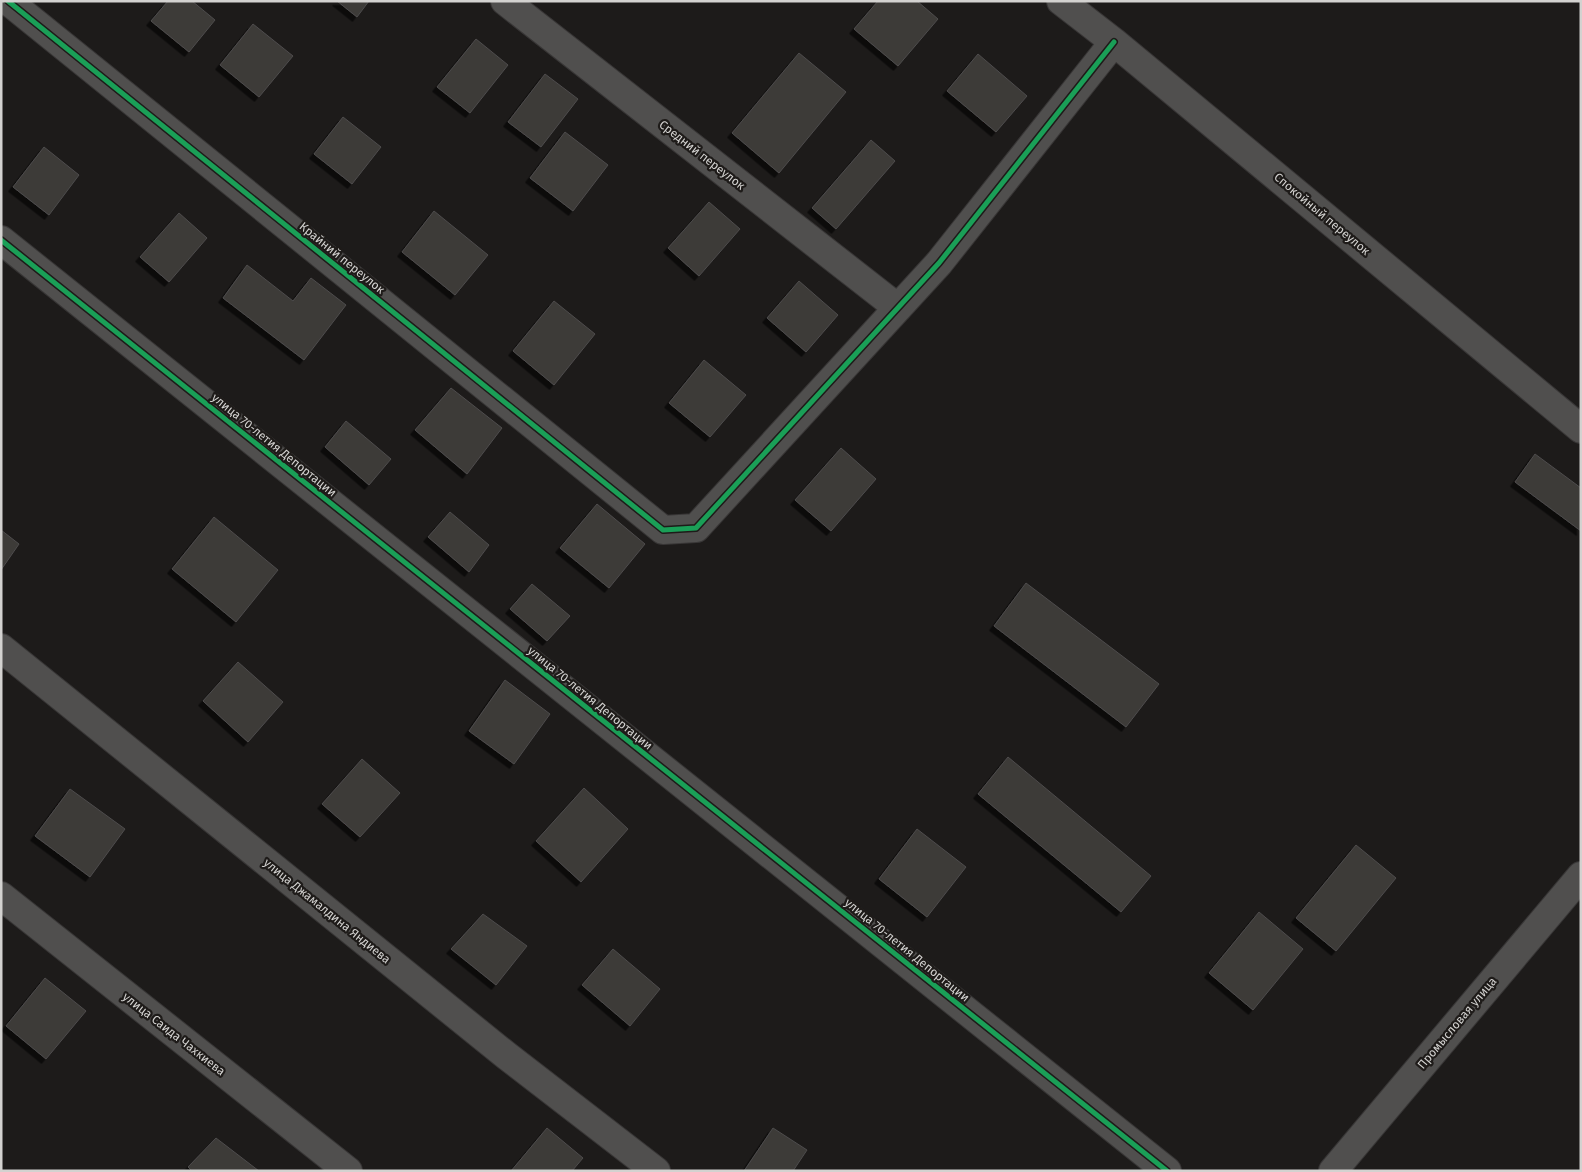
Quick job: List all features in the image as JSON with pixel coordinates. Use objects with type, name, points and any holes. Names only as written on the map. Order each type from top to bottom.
[{"type":"street","name":"Крайний переулок","points":[[8,1],[663,530],[696,528],[898,308]]},
{"type":"street","name":"Средний переулок","points":[[505,1],[898,308]]},
{"type":"street","name":"Спокойный переулок","points":[[1061,1],[1114,42],[1581,429]]},
{"type":"street","points":[[898,308],[939,263],[1114,42]]},
{"type":"street","name":"улица 70-летия Депортации","points":[[1,240],[1167,1171]]},
{"type":"street","name":"улица Джамалдина Яндиева","points":[[1,648],[507,1056],[656,1171]]},
{"type":"street","name":"Промысловая улица","points":[[1333,1171],[1581,876]]},
{"type":"street","name":"улица Саида Чахкиева","points":[[1,896],[348,1171]]},
{"type":"building","points":[[168,1],[192,1],[215,20],[189,52],[151,21]]},
{"type":"building","points":[[337,1],[369,1],[357,17]]},
{"type":"building","points":[[878,1],[917,1],[938,19],[898,66],[854,29]]},
{"type":"building","points":[[253,24],[293,56],[259,97],[220,65]]},
{"type":"building","points":[[476,39],[508,65],[470,113],[437,87]]},
{"type":"building","points":[[799,53],[846,92],[779,173],[732,133]]},
{"type":"building","points":[[978,54],[1027,96],[996,132],[947,91]]},
{"type":"building","points":[[545,74],[578,99],[541,147],[508,122]]},
{"type":"building","points":[[343,117],[381,147],[352,184],[314,154]]},
{"type":"building","points":[[565,132],[608,165],[573,211],[530,178]]},
{"type":"building","points":[[871,140],[895,161],[836,229],[812,208]]},
{"type":"building","points":[[44,147],[79,175],[49,215],[13,187]]},
{"type":"building","points":[[709,202],[740,229],[699,276],[668,248]]},
{"type":"building","points":[[434,211],[488,255],[455,295],[402,252]]},
{"type":"building","points":[[179,213],[207,238],[169,282],[140,257]]},
{"type":"building","points":[[247,265],[293,301],[311,278],[346,305],[304,360],[223,298]]},
{"type":"building","points":[[799,281],[838,315],[806,352],[767,318]]},
{"type":"building","points":[[554,301],[595,334],[554,385],[513,351]]},
{"type":"building","points":[[704,360],[746,395],[710,437],[669,403]]},
{"type":"building","points":[[451,388],[502,428],[467,474],[415,430]]},
{"type":"building","points":[[346,421],[391,459],[369,485],[325,447]]},
{"type":"building","points":[[841,448],[876,479],[831,531],[795,500]]},
{"type":"building","points":[[1535,454],[1581,488],[1581,531],[1515,482]]},
{"type":"building","points":[[597,504],[645,544],[609,588],[560,548]]},
{"type":"building","points":[[450,512],[489,545],[469,572],[428,537]]},
{"type":"building","points":[[214,517],[278,570],[236,622],[172,569]]},
{"type":"building","points":[[1,530],[19,544],[1,570]]},
{"type":"building","points":[[1026,583],[1159,684],[1126,727],[994,626]]},
{"type":"building","points":[[532,584],[570,616],[547,641],[510,609]]},
{"type":"building","points":[[238,662],[283,702],[248,742],[203,701]]},
{"type":"building","points":[[505,680],[550,714],[514,764],[469,731]]},
{"type":"building","points":[[1008,757],[1151,876],[1121,912],[978,794]]},
{"type":"building","points":[[362,759],[400,793],[360,837],[322,804]]},
{"type":"building","points":[[584,788],[628,829],[581,882],[536,841]]},
{"type":"building","points":[[70,789],[125,829],[90,877],[35,836]]},
{"type":"building","points":[[917,829],[966,867],[927,917],[879,879]]},
{"type":"building","points":[[1356,845],[1396,878],[1336,951],[1296,918]]},
{"type":"building","points":[[1259,912],[1303,949],[1253,1010],[1209,973]]},
{"type":"building","points":[[483,914],[527,946],[496,985],[451,949]]},
{"type":"building","points":[[613,949],[660,989],[630,1026],[582,985]]},
{"type":"building","points":[[45,978],[86,1011],[46,1059],[6,1026]]},
{"type":"building","points":[[547,1128],[583,1158],[572,1171],[511,1171]]},
{"type":"building","points":[[773,1128],[807,1150],[793,1171],[744,1171]]},
{"type":"building","points":[[216,1138],[259,1171],[192,1171],[188,1167]]},
{"type":"cycle path","points":[[8,1],[663,530],[696,528],[939,263],[1114,42]]},
{"type":"cycle path","points":[[1,240],[1167,1171]]}]
